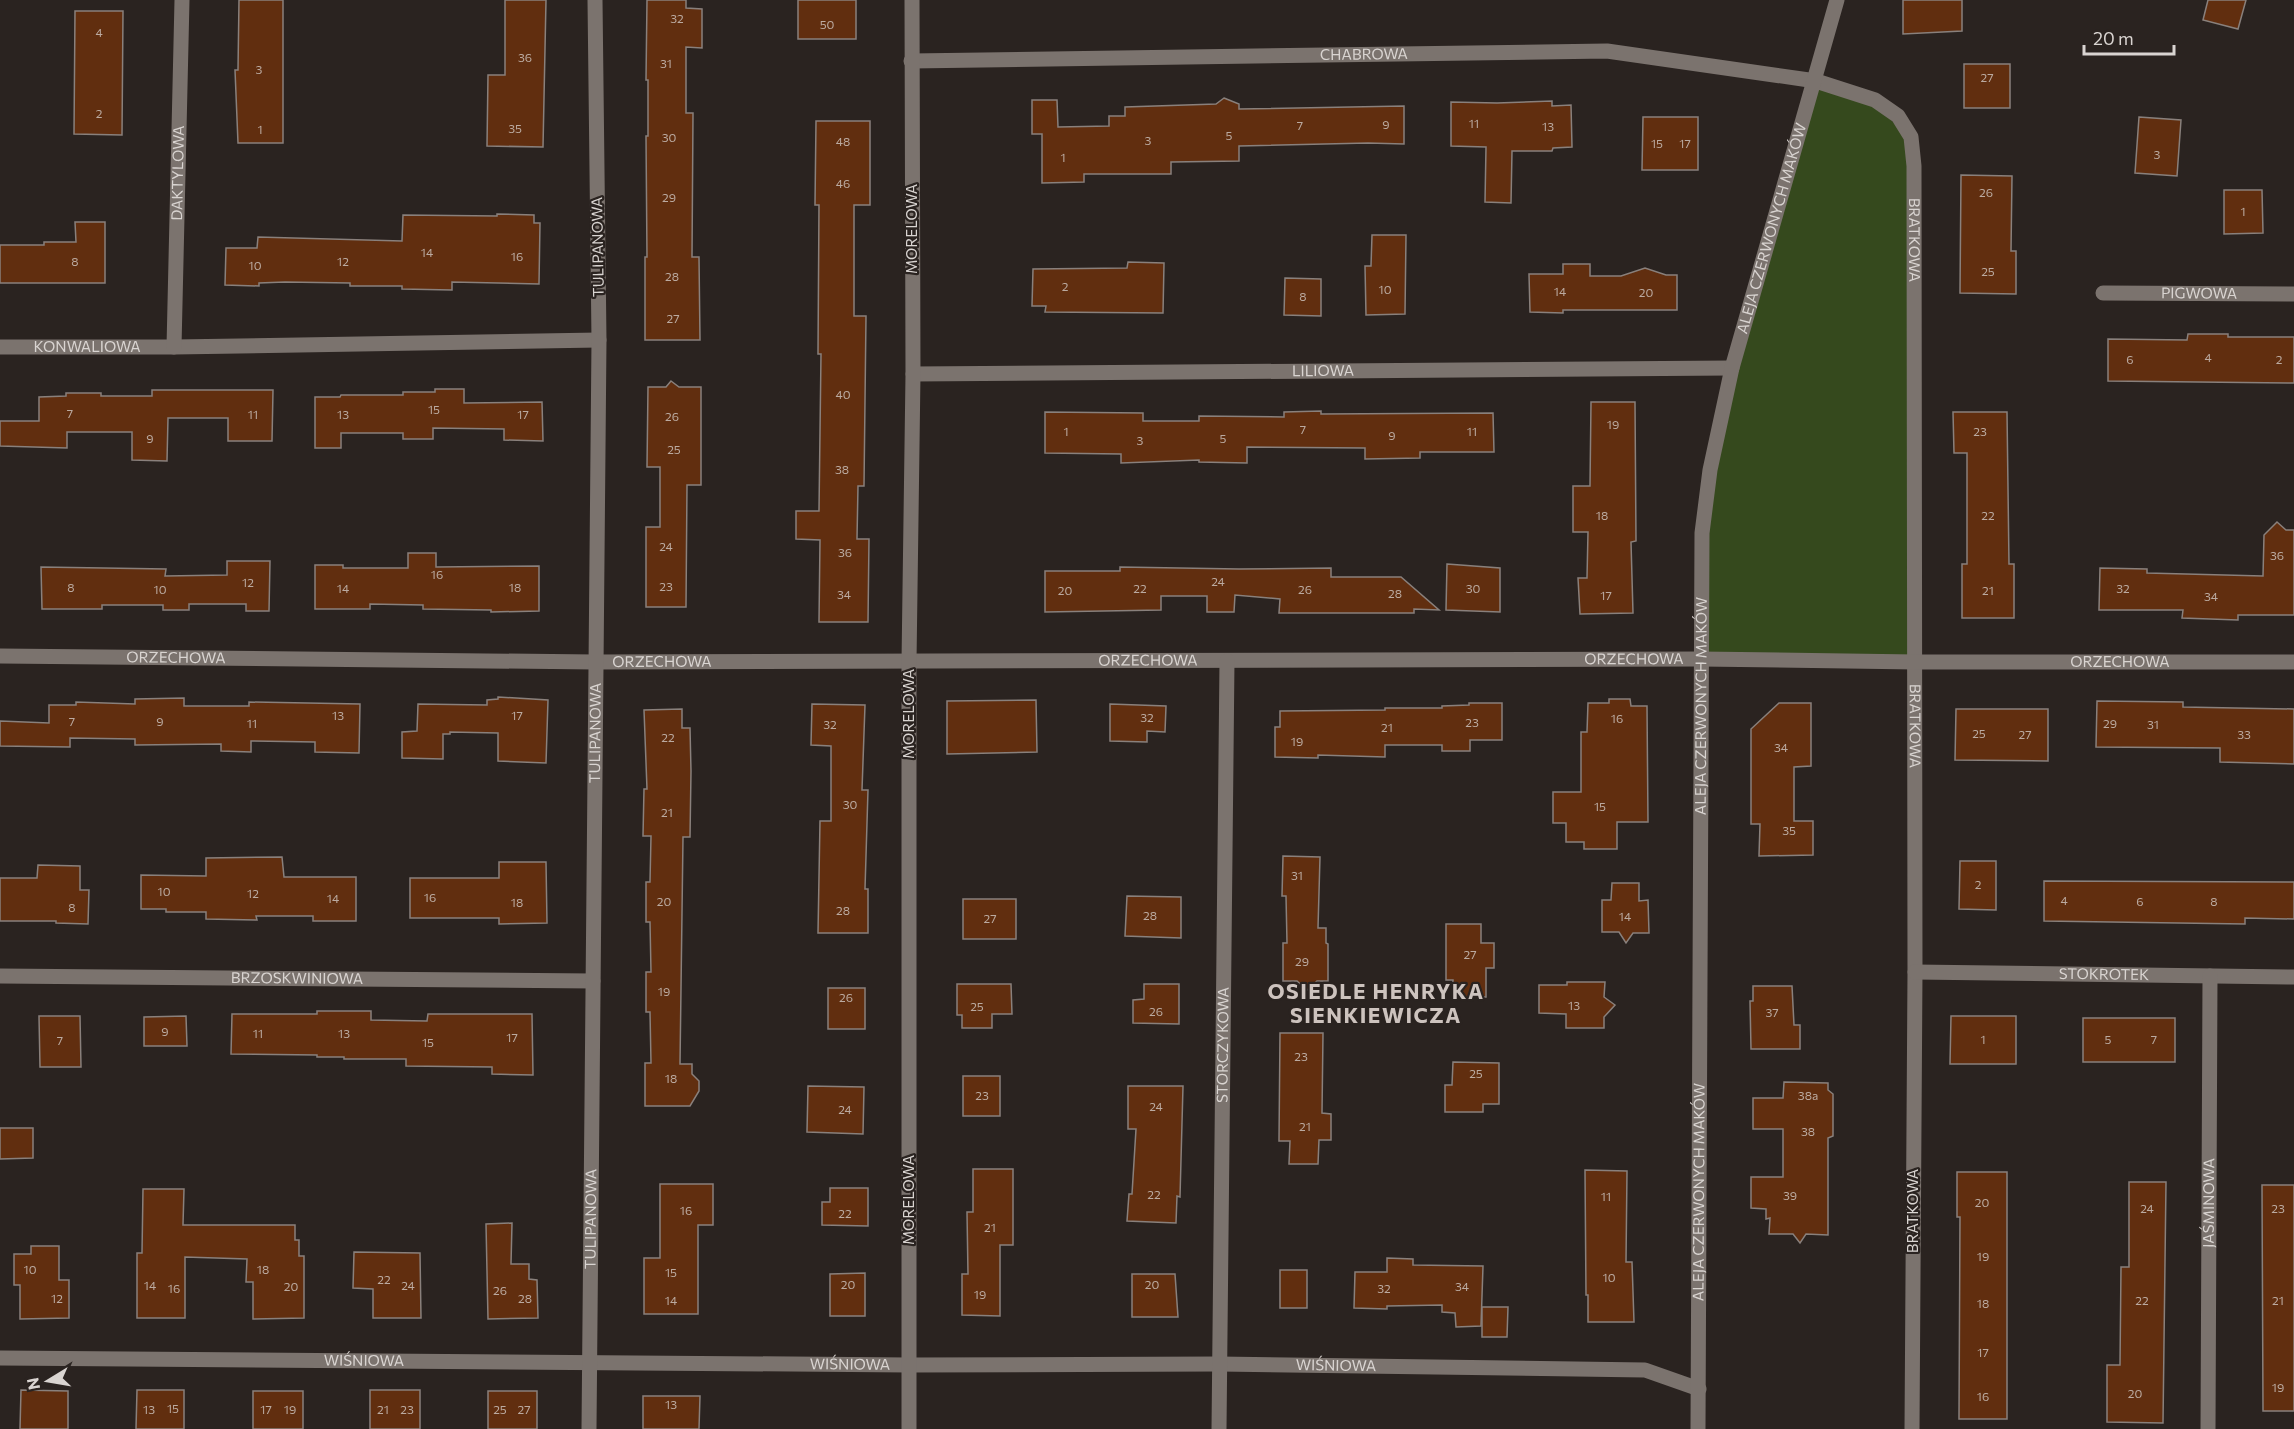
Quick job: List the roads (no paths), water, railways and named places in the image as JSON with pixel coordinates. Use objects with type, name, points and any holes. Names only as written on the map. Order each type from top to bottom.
[{"type":"street","name":"DAKTYLOWA","points":[[174,347],[182,0]]},
{"type":"street","name":"TULIPANOWA","points":[[589,1429],[599,340],[595,0]]},
{"type":"street","name":"MORELOWA","points":[[909,1429],[912,0]]},
{"type":"street","name":"ALEJA CZERWONYCH MAKÓW","points":[[1698,1429],[1702,533],[1710,470],[1732,368],[1816,81],[1837,0]]},
{"type":"street","name":"CHABROWA","points":[[911,61],[1607,51],[1816,81]]},
{"type":"street","name":"BRATKOWA","points":[[1816,81],[1875,100],[1898,116],[1911,137],[1914,166],[1916,662],[1912,1429]]},
{"type":"street","name":"PIGWOWA","points":[[2103,293],[2294,294]]},
{"type":"street","name":"KONWALIOWA","points":[[0,347],[174,347],[599,340]]},
{"type":"street","name":"LILIOWA","points":[[913,374],[1732,368]]},
{"type":"street","name":"ORZECHOWA","points":[[0,656],[595,662],[1700,659],[1916,662],[2294,662]]},
{"type":"street","name":"STORCZYKOWA","points":[[1219,1429],[1227,661]]},
{"type":"street","name":"STOKROTEK","points":[[1915,972],[2294,977]]},
{"type":"street","name":"BRZOSKWINIOWA","points":[[0,976],[593,981]]},
{"type":"street","name":"JAŚMINOWA","points":[[2208,1429],[2210,976]]},
{"type":"street","name":"WIŚNIOWA","points":[[0,1358],[909,1365],[1219,1364],[1645,1370],[1699,1389]]},
{"type":"district","name":"OSIEDLE HENRYKA SIENKIEWICZA","points":[[1376,1004]]}]
